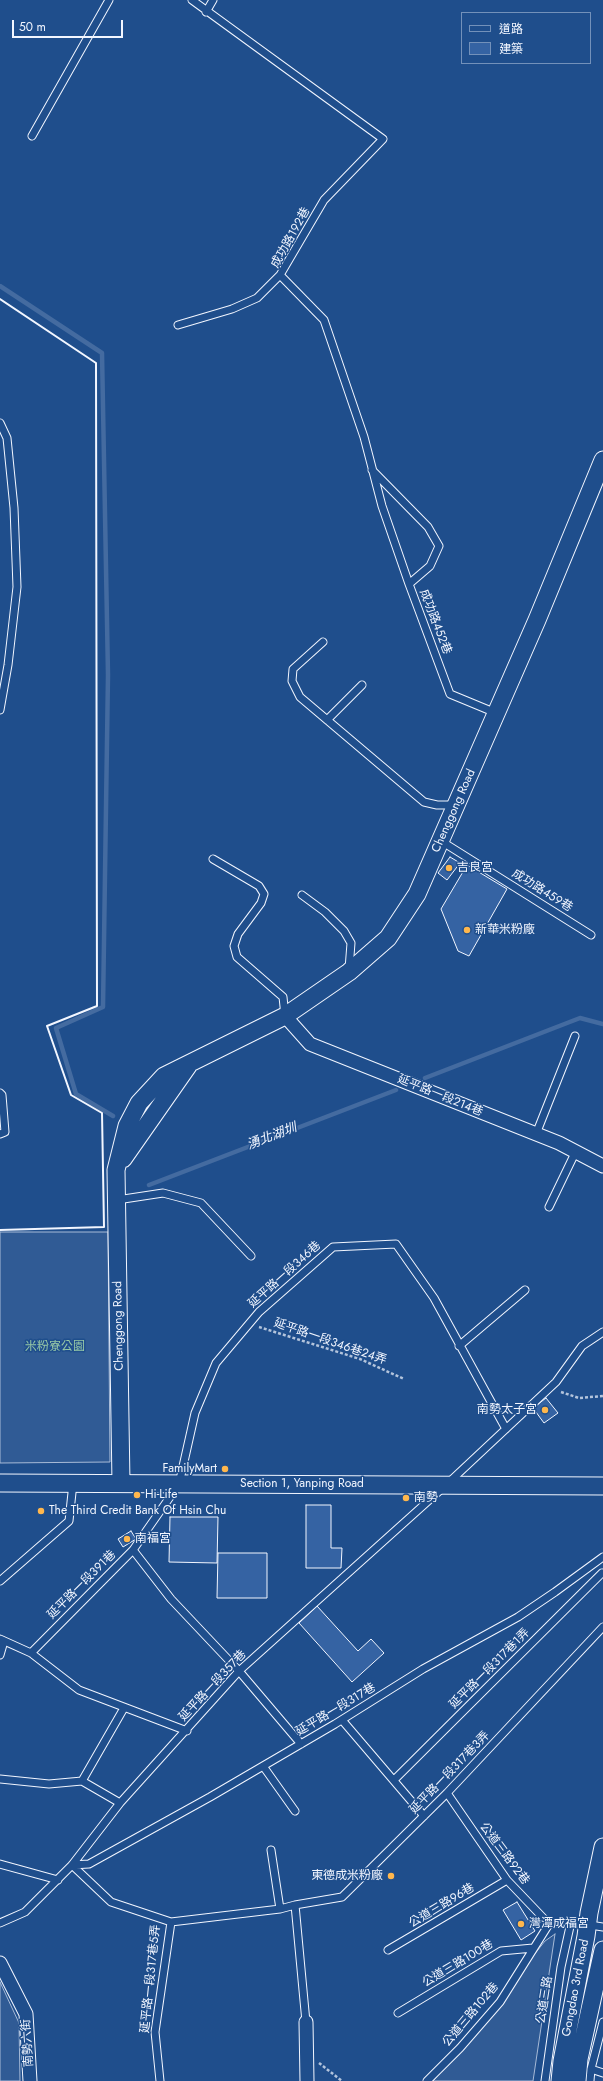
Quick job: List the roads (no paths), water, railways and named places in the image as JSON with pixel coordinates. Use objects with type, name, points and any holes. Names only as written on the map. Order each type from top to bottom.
[{"type":"street","name":"Chenggong Road","points":[[121,1483],[116,1170],[189,1064],[285,1016],[349,972],[388,938],[417,894],[496,713],[603,460]]},
{"type":"street","name":"延平路一段214巷","points":[[285,1016],[310,1044],[536,1134],[603,1166]]},
{"type":"street","name":"Section 1, Yanping Road","points":[[0,1483],[446,1484],[603,1486]]},
{"type":"street","name":"Gongdao 3rd Road","points":[[560,2081],[562,2062],[587,1925],[603,1847]]},
{"type":"street","name":"Gongdao 3rd Road","points":[[577,2081],[579,2059],[603,1950]]},
{"type":"street","name":"南勢六街","points":[[0,1963],[26,2014],[30,2081]]},
{"type":"street","points":[[306,2022],[307,2081]]},
{"type":"lane","points":[[32,136],[110,0]]},
{"type":"lane","name":"成功路192巷","points":[[192,0],[206,12],[383,139],[324,200],[280,276],[324,320],[364,437],[382,506],[409,584]]},
{"type":"lane","points":[[206,12],[213,0]]},
{"type":"lane","points":[[178,325],[232,308],[257,298],[280,276]]},
{"type":"lane","points":[[0,423],[7,438],[8,446],[14,508],[17,587],[8,665],[0,710]]},
{"type":"lane","name":"成功路452巷","points":[[372,470],[428,528],[438,546],[430,566],[409,584],[450,694],[496,713]]},
{"type":"lane","points":[[323,642],[293,669],[292,681],[300,697],[424,802],[437,805],[456,805]]},
{"type":"lane","points":[[327,720],[362,685]]},
{"type":"lane","name":"成功路459巷","points":[[441,840],[591,935]]},
{"type":"lane","points":[[212,859],[259,886],[264,894],[261,903],[238,934],[234,946],[237,956],[283,997],[285,1016]]},
{"type":"lane","points":[[302,895],[325,912],[344,931],[351,943],[349,972]]},
{"type":"lane","points":[[536,1134],[575,1036]]},
{"type":"lane","points":[[0,1093],[2,1095],[5,1132],[0,1134]]},
{"type":"lane","points":[[549,1207],[576,1152]]},
{"type":"lane","points":[[117,1200],[163,1193],[201,1203],[251,1256]]},
{"type":"lane","name":"延平路一段346巷","points":[[179,1484],[195,1414],[216,1363],[264,1307],[333,1247],[396,1244],[434,1298],[459,1346],[506,1429]]},
{"type":"lane","points":[[459,1346],[526,1290]]},
{"type":"lane","name":"延平路一段357巷","points":[[58,1880],[72,1865],[120,1803],[187,1731],[239,1671],[506,1429],[552,1386],[582,1346],[603,1332]]},
{"type":"lane","points":[[0,1581],[69,1521],[73,1483]]},
{"type":"lane","name":"延平路一段391巷","points":[[31,1652],[133,1550],[179,1484]]},
{"type":"lane","points":[[133,1550],[170,1599],[239,1671],[301,1744]]},
{"type":"lane","name":"延平路一段317巷","points":[[72,1865],[89,1864],[301,1744],[423,1669],[518,1616],[603,1557]]},
{"type":"lane","points":[[594,1564],[603,1574]]},
{"type":"lane","name":"延平路一段317巷1弄","points":[[394,1780],[603,1574]]},
{"type":"lane","name":"延平路一段317巷3弄","points":[[170,1922],[280,1909],[295,1904],[342,1897],[447,1793],[603,1627]]},
{"type":"lane","points":[[0,1655],[2,1640],[31,1652],[79,1690],[187,1731]]},
{"type":"lane","points":[[82,1781],[124,1708]]},
{"type":"lane","points":[[342,1720],[424,1816]]},
{"type":"lane","points":[[263,1766],[295,1811]]},
{"type":"lane","points":[[0,1779],[49,1784],[82,1781],[120,1803]]},
{"type":"lane","name":"公道三路92巷","points":[[447,1793],[507,1880],[549,1924]]},
{"type":"lane","points":[[271,1850],[280,1909]]},
{"type":"lane","points":[[0,1864],[58,1880]]},
{"type":"lane","name":"延平路一段317巷5弄","points":[[72,1865],[111,1902],[170,1922],[155,2032],[160,2081]]},
{"type":"lane","points":[[0,1924],[25,1912],[58,1880]]},
{"type":"lane","name":"公道三路96巷","points":[[388,1950],[507,1880]]},
{"type":"lane","points":[[295,1904],[306,2022]]},
{"type":"lane","points":[[549,1924],[587,1925]]},
{"type":"lane","name":"公道三路102巷","points":[[427,2081],[460,2048],[500,2002],[549,1924]]},
{"type":"lane","name":"公道三路","points":[[545,2081],[562,1967],[587,1925]]},
{"type":"lane","name":"公道三路100巷","points":[[398,2013],[501,1950],[533,1948]]},
{"type":"lane","points":[[590,2081],[591,2069],[603,2022]]},
{"type":"lane","points":[[591,2069],[603,2072]]},
{"type":"waterway","points":[[0,286],[102,353],[108,675],[103,1007],[56,1028],[76,1094],[113,1116]]},
{"type":"waterway","name":"湧北湖圳","points":[[425,1078],[580,1018],[603,1024]]},
{"type":"waterway","name":"湧北湖圳","points":[[149,1185],[396,1090]]},
{"type":"place","name":"吉良宮","points":[[449,868]]},
{"type":"place","name":"新華米粉廠","points":[[467,930]]},
{"type":"place","name":"南勢太子宮","points":[[545,1410]]},
{"type":"place","name":"FamilyMart","points":[[225,1469]]},
{"type":"place","name":"Hi-Life","points":[[137,1495]]},
{"type":"place","name":"南勢","points":[[406,1498]]},
{"type":"place","name":"The Third Credit Bank Of Hsin Chu","points":[[41,1511]]},
{"type":"place","name":"南福宮","points":[[127,1539]]},
{"type":"place","name":"東德成米粉廠","points":[[391,1876]]},
{"type":"place","name":"灣潭成福宮","points":[[521,1924]]},
{"type":"park label","name":"米粉寮公園","points":[[55,1347]]}]
